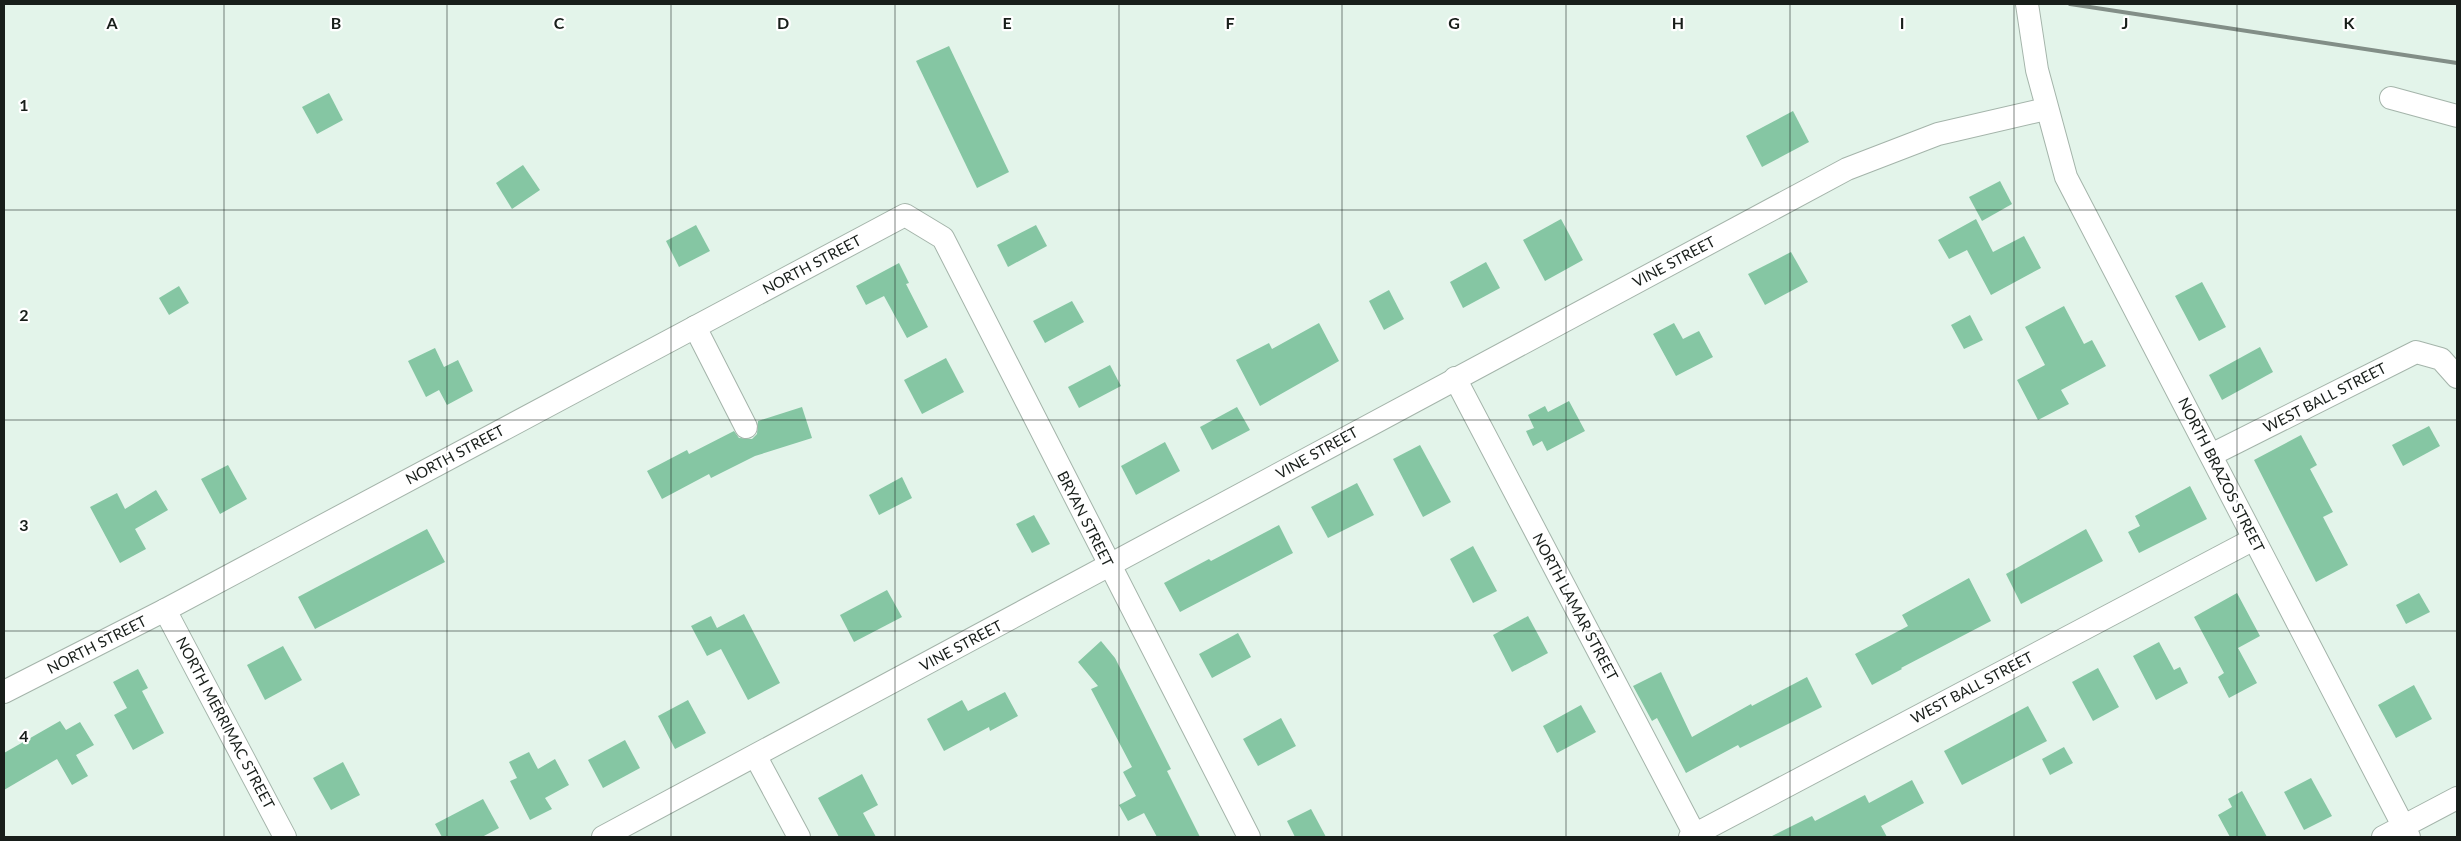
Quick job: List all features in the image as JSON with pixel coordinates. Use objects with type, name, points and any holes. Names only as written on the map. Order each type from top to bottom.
[{"type":"street","name":"NORTH BRAZOS STREET","points":[[2027,4],[2037,70],[2066,178],[2406,832]]},
{"type":"street","points":[[2391,98],[2457,116]]},
{"type":"street","name":"VINE STREET","points":[[603,837],[756,757],[1455,378],[1847,169],[1938,134],[2046,109]]},
{"type":"street","name":"NORTH STREET","points":[[4,692],[165,610],[905,216]]},
{"type":"street","name":"BRYAN STREET","points":[[905,216],[943,238],[1249,837]]},
{"type":"street","points":[[695,327],[746,427]]},
{"type":"street","name":"WEST BALL STREET","points":[[2211,455],[2416,352],[2441,359],[2457,377]]},
{"type":"street","name":"NORTH LAMAR STREET","points":[[1455,378],[1692,836]]},
{"type":"street","name":"WEST BALL STREET","points":[[1692,836],[2254,539]]},
{"type":"street","name":"NORTH MERRIMAC STREET","points":[[165,610],[285,837]]},
{"type":"street","points":[[756,757],[799,837]]},
{"type":"street","points":[[2383,837],[2406,832],[2457,798]]},
{"type":"building","points":[[949,46],[1009,172],[977,188],[916,61]]},
{"type":"building","points":[[329,93],[343,120],[317,134],[302,107]]},
{"type":"building","points":[[1793,111],[1809,142],[1762,167],[1746,136]]},
{"type":"building","points":[[523,165],[540,190],[512,209],[496,183]]},
{"type":"building","points":[[2000,181],[2012,204],[1982,221],[1969,197]]},
{"type":"building","points":[[1561,219],[1583,260],[1545,281],[1523,240]]},
{"type":"building","points":[[1976,219],[1993,252],[2024,236],[2041,268],[1991,295],[1967,250],[1949,259],[1938,240]]},
{"type":"building","points":[[696,225],[710,251],[679,267],[666,241]]},
{"type":"building","points":[[1036,225],[1047,246],[1008,267],[997,245]]},
{"type":"building","points":[[1791,252],[1808,282],[1765,305],[1748,274]]},
{"type":"building","points":[[1486,262],[1500,288],[1463,308],[1450,282]]},
{"type":"building","points":[[899,263],[909,283],[906,284],[928,327],[907,338],[884,296],[866,305],[856,286]]},
{"type":"building","points":[[2202,282],[2226,327],[2199,341],[2175,296]]},
{"type":"building","points":[[179,286],[189,303],[169,315],[159,298]]},
{"type":"building","points":[[1389,290],[1404,319],[1384,330],[1369,301]]},
{"type":"building","points":[[1072,301],[1084,322],[1045,343],[1033,321]]},
{"type":"building","points":[[2064,306],[2084,344],[2092,340],[2106,366],[2061,390],[2069,404],[2038,420],[2017,380],[2045,365],[2025,327]]},
{"type":"building","points":[[1970,315],[1983,340],[1964,349],[1951,325]]},
{"type":"building","points":[[1319,323],[1339,361],[1260,406],[1236,360],[1269,343],[1272,349]]},
{"type":"building","points":[[1674,323],[1683,339],[1699,331],[1713,357],[1676,376],[1653,334]]},
{"type":"building","points":[[2260,347],[2273,372],[2222,400],[2209,375]]},
{"type":"building","points":[[435,348],[444,367],[458,360],[473,391],[447,405],[439,390],[426,397],[408,361]]},
{"type":"building","points":[[946,358],[964,392],[922,414],[904,380]]},
{"type":"building","points":[[1110,365],[1121,386],[1079,408],[1068,387]]},
{"type":"building","points":[[1569,401],[1585,431],[1547,451],[1542,441],[1533,446],[1526,431],[1534,428],[1528,415],[1545,406],[1548,412]]},
{"type":"building","points":[[802,407],[812,438],[755,456],[711,478],[709,474],[662,499],[647,471],[687,450],[689,454],[734,431],[739,438],[752,439],[757,434],[758,421]]},
{"type":"building","points":[[1237,407],[1250,430],[1212,450],[1200,427]]},
{"type":"building","points":[[2429,426],[2440,446],[2403,466],[2392,445]]},
{"type":"building","points":[[2301,435],[2317,465],[2310,469],[2333,512],[2323,517],[2348,565],[2316,582],[2254,460]]},
{"type":"building","points":[[1165,442],[1180,471],[1136,495],[1121,466]]},
{"type":"building","points":[[1420,445],[1451,502],[1423,517],[1393,459]]},
{"type":"building","points":[[228,465],[247,499],[220,514],[201,479]]},
{"type":"building","points":[[902,477],[912,498],[879,515],[869,495]]},
{"type":"building","points":[[1357,483],[1374,515],[1328,538],[1311,507]]},
{"type":"building","points":[[2190,486],[2207,519],[2139,553],[2128,532],[2140,526],[2135,516]]},
{"type":"building","points":[[156,490],[168,510],[135,529],[146,549],[120,563],[90,507],[117,493],[125,509]]},
{"type":"building","points":[[1034,515],[1050,544],[1032,553],[1016,524]]},
{"type":"building","points":[[1279,525],[1293,553],[1180,612],[1164,583],[1209,559],[1211,561]]},
{"type":"building","points":[[427,529],[445,562],[315,629],[298,597]]},
{"type":"building","points":[[2086,529],[2103,561],[2021,604],[2006,574]]},
{"type":"building","points":[[1473,546],[1497,591],[1473,603],[1450,559]]},
{"type":"building","points":[[1969,578],[1991,621],[1872,685],[1855,654],[1908,626],[1902,615]]},
{"type":"building","points":[[887,590],[902,617],[854,642],[840,615]]},
{"type":"building","points":[[2237,593],[2260,636],[2238,648],[2257,683],[2229,698],[2218,677],[2224,673],[2194,617]]},
{"type":"building","points":[[2419,593],[2430,612],[2406,624],[2396,605]]},
{"type":"building","points":[[744,614],[780,683],[748,700],[721,649],[707,656],[691,626],[711,616],[717,628]]},
{"type":"building","points":[[1528,616],[1548,653],[1512,672],[1493,635]]},
{"type":"building","points":[[1238,633],[1251,657],[1212,678],[1199,654]]},
{"type":"building","points":[[1101,641],[1115,658],[1171,769],[1167,771],[1200,837],[1157,837],[1144,813],[1128,821],[1119,805],[1136,796],[1123,772],[1132,767],[1091,689],[1098,686],[1078,662]]},
{"type":"building","points":[[2159,642],[2174,670],[2180,667],[2188,683],[2156,700],[2133,656]]},
{"type":"building","points":[[283,646],[302,680],[265,700],[247,665]]},
{"type":"building","points":[[2098,668],[2119,707],[2093,721],[2072,682]]},
{"type":"building","points":[[138,669],[148,688],[142,691],[164,733],[133,750],[114,715],[127,708],[113,682]]},
{"type":"building","points":[[1661,672],[1692,737],[1751,704],[1752,706],[1807,677],[1822,707],[1740,748],[1738,745],[1686,773],[1657,718],[1652,721],[1633,686]]},
{"type":"building","points":[[2414,685],[2432,719],[2396,738],[2378,705]]},
{"type":"building","points":[[1005,692],[1018,716],[990,731],[989,727],[944,751],[927,719],[962,700],[968,711]]},
{"type":"building","points":[[688,700],[706,733],[675,749],[658,716]]},
{"type":"building","points":[[1581,705],[1596,732],[1557,753],[1543,726]]},
{"type":"building","points":[[2028,706],[2047,741],[1962,785],[1944,751]]},
{"type":"building","points":[[1281,718],[1296,746],[1258,766],[1243,739]]},
{"type":"building","points":[[60,721],[66,730],[80,722],[94,745],[76,755],[88,776],[72,785],[57,759],[4,790],[4,753]]},
{"type":"building","points":[[625,740],[640,768],[603,788],[588,760]]},
{"type":"building","points":[[2064,747],[2073,763],[2050,775],[2042,759]]},
{"type":"building","points":[[529,752],[538,769],[555,759],[569,785],[545,798],[552,809],[530,820],[510,781],[517,778],[509,762]]},
{"type":"building","points":[[343,762],[360,795],[331,810],[313,778]]},
{"type":"building","points":[[862,774],[878,805],[863,813],[876,837],[839,837],[818,798]]},
{"type":"building","points":[[2311,778],[2332,816],[2304,830],[2284,792]]},
{"type":"building","points":[[1912,780],[1924,803],[1881,826],[1887,837],[1770,837],[1812,816],[1815,821],[1865,795],[1869,803]]},
{"type":"building","points":[[2242,791],[2267,837],[2230,837],[2218,815],[2232,807],[2228,799]]},
{"type":"building","points":[[483,799],[499,828],[482,837],[442,837],[435,824]]},
{"type":"building","points":[[1311,809],[1326,837],[1295,837],[1287,821]]},
{"type":"railway","points":[[2070,4],[2457,63]]}]
